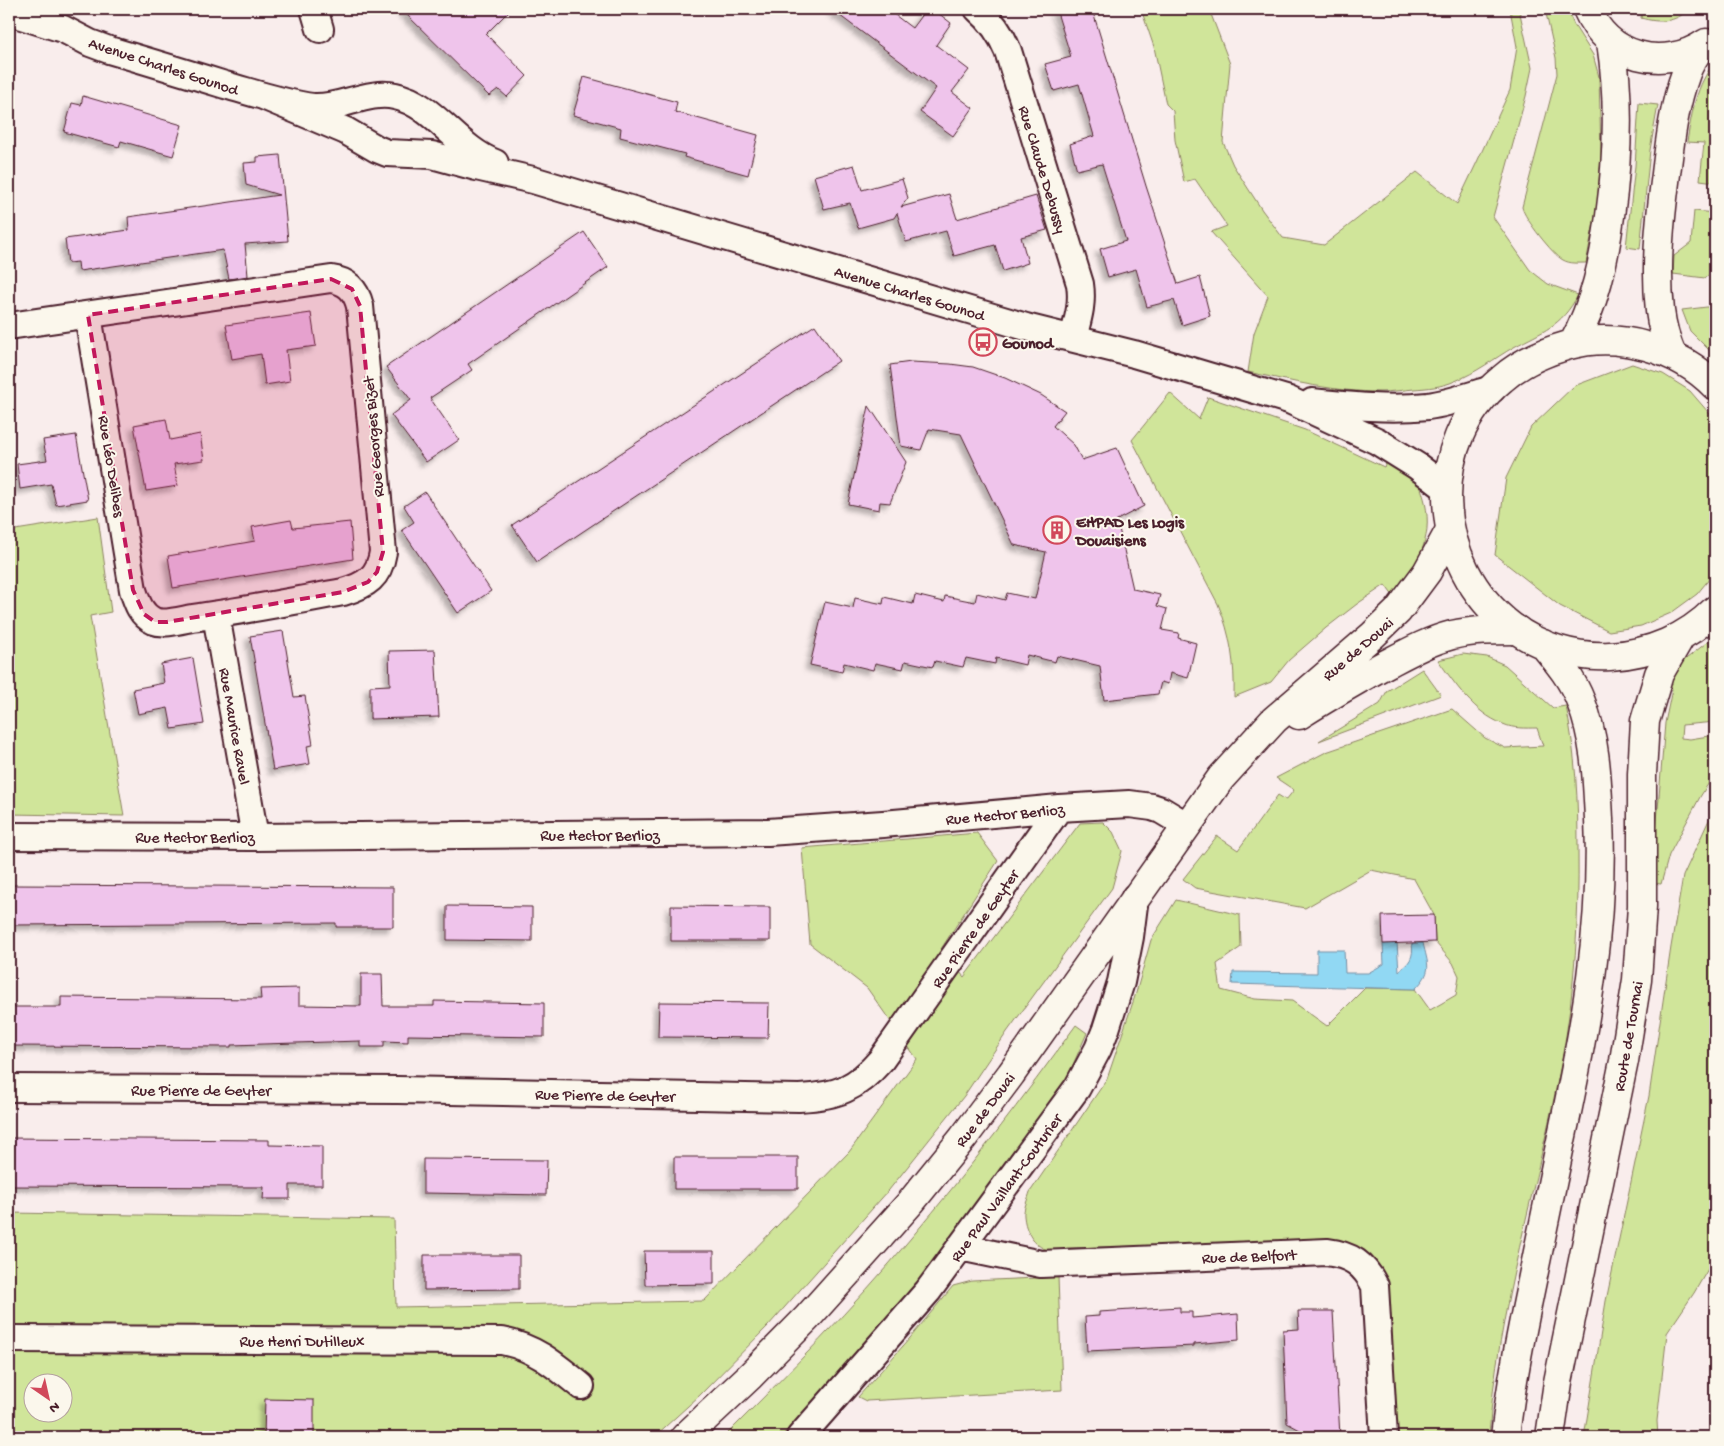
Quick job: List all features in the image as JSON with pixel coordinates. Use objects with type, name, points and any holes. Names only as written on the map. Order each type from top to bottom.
[{"type":"main road","points":[[1587,9],[1596,26],[1611,42],[1629,53],[1661,59],[1681,55],[1708,41]]},
{"type":"main road","points":[[1672,355],[1666,340],[1660,311],[1657,270],[1668,160],[1679,96],[1686,72],[1708,41]]},
{"type":"main road","points":[[1573,344],[1583,325],[1598,283],[1614,190],[1618,114],[1616,72],[1611,42]]},
{"type":"main road","points":[[1715,386],[1700,372],[1672,355],[1648,347],[1623,342],[1590,341],[1573,344],[1535,357],[1501,379],[1481,400],[1464,428],[1452,457],[1447,489],[1447,510],[1450,530],[1461,564],[1478,594],[1496,614],[1517,630],[1543,644],[1574,653],[1606,656],[1638,652],[1654,648],[1682,636],[1696,627],[1715,610]]},
{"type":"main road","name":"Rue de Douai","points":[[685,1437],[771,1355],[836,1287],[936,1172],[1010,1074],[1220,778],[1274,720],[1373,635],[1398,611],[1427,572],[1450,530]]},
{"type":"main road","name":"Rue de Douai","points":[[1245,751],[1335,693],[1420,646],[1450,635],[1465,632],[1517,630]]},
{"type":"main road","name":"Route de Tournai","points":[[1550,1437],[1558,1382],[1618,1090],[1637,980],[1642,906],[1642,774],[1645,721],[1659,674],[1682,636]]},
{"type":"main road","points":[[1505,1437],[1515,1365],[1583,1032],[1598,910],[1600,838],[1597,776],[1589,727],[1581,702],[1569,677],[1543,644]]},
{"type":"street","name":"Rue Claude Debussy","points":[[978,9],[997,28],[1008,51],[1080,284],[1081,312],[1073,338]]},
{"type":"street","name":"Avenue Charles Gounod","points":[[9,12],[63,29],[108,50],[292,103],[321,107],[377,96],[395,96],[413,102],[422,108],[479,156],[533,180]]},
{"type":"street","name":"Avenue Charles Gounod","points":[[263,96],[346,131],[387,153],[432,155],[533,180],[1026,327],[1134,354],[1289,400],[1377,440],[1417,466],[1447,489]]},
{"type":"street","name":"Rue Georges Bizet","points":[[88,315],[331,279],[342,282],[352,289],[358,299],[382,552],[377,572],[368,582],[343,592],[216,615]]},
{"type":"street","points":[[9,326],[88,315]]},
{"type":"street","name":"Rue Léo Delibes","points":[[88,315],[133,590],[137,604],[144,614],[155,622],[216,615]]},
{"type":"street","name":"Avenue Charles Gounod","points":[[1289,400],[1402,408],[1443,403],[1492,389]]},
{"type":"street","name":"Rue Maurice Ravel","points":[[216,615],[255,836]]},
{"type":"street","name":"Rue Hector Berlioz","points":[[9,836],[792,832],[1059,808],[1129,804],[1162,810],[1186,825]]},
{"type":"street","name":"Rue Pierre de Geyter","points":[[9,1088],[388,1090],[799,1098],[833,1094],[846,1090],[858,1083],[881,1060],[1059,808]]},
{"type":"street","name":"Rue Paul Vaillant-Couturier","points":[[800,1437],[928,1291],[1072,1095],[1098,1049],[1121,982],[1130,937],[1135,897]]},
{"type":"street","name":"Rue de Belfort","points":[[960,1247],[1041,1264],[1340,1253],[1361,1266],[1375,1286],[1384,1437]]},
{"type":"street","name":"Rue Henri Dutilleux","points":[[9,1339],[502,1341],[542,1355],[581,1386]]},
{"type":"highlighted area","points":[[331,279],[352,289],[360,306],[383,552],[377,572],[368,582],[343,592],[167,622],[155,622],[144,614],[133,590],[88,315]]},
{"type":"green space","points":[[1141,9],[1209,9],[1230,64],[1223,142],[1233,165],[1262,210],[1283,238],[1324,245],[1417,172],[1457,204],[1510,90],[1517,47],[1510,9],[1519,9],[1532,68],[1493,217],[1530,270],[1548,284],[1578,295],[1572,306],[1558,321],[1543,332],[1470,374],[1440,386],[1388,392],[1363,392],[1313,385],[1248,372],[1254,333],[1268,296],[1211,232],[1227,226],[1195,179],[1184,182],[1175,140],[1173,111],[1166,104],[1154,47]]},
{"type":"green space","points":[[1545,9],[1567,9],[1574,25],[1593,55],[1599,77],[1601,155],[1597,207],[1586,263],[1568,262],[1558,257],[1533,227],[1522,207],[1557,74],[1556,58]]},
{"type":"green space","points":[[1642,9],[1689,9],[1678,17],[1666,21],[1654,21],[1641,18]]},
{"type":"green space","points":[[1715,62],[1715,182],[1700,180],[1704,143],[1687,142],[1699,90]]},
{"type":"green space","points":[[1639,103],[1658,105],[1650,150],[1640,249],[1626,247],[1635,166]]},
{"type":"green space","points":[[1694,211],[1715,213],[1715,247],[1712,272],[1705,278],[1673,274],[1674,256],[1691,243]]},
{"type":"green space","points":[[1715,306],[1715,356],[1690,331],[1682,310]]},
{"type":"green space","points":[[1632,364],[1663,374],[1690,391],[1715,420],[1715,572],[1697,594],[1671,613],[1641,626],[1609,631],[1560,606],[1495,555],[1506,478],[1531,427],[1574,386]]},
{"type":"green space","points":[[1170,393],[1199,419],[1208,397],[1305,430],[1384,467],[1390,457],[1415,477],[1420,485],[1425,502],[1427,529],[1425,541],[1409,575],[1394,597],[1385,585],[1326,628],[1289,660],[1271,682],[1234,697],[1234,673],[1231,650],[1218,604],[1132,440]]},
{"type":"green space","points":[[98,517],[111,612],[90,616],[124,816],[9,814],[9,531]]},
{"type":"green space","points":[[1715,636],[1715,722],[1682,725],[1681,738],[1690,739],[1715,735],[1715,773],[1669,855],[1661,884],[1652,883],[1665,723],[1672,689],[1667,680],[1677,666]]},
{"type":"green space","points":[[1463,654],[1487,657],[1505,665],[1553,708],[1566,706],[1574,760],[1578,813],[1578,902],[1573,981],[1562,1059],[1500,1342],[1493,1389],[1489,1437],[1394,1437],[1384,1286],[1329,1241],[1050,1250],[1043,1248],[1032,1239],[1025,1224],[1024,1213],[1030,1192],[1107,1079],[1136,993],[1151,940],[1176,900],[1240,915],[1241,947],[1217,964],[1221,990],[1255,999],[1292,1001],[1327,1026],[1365,988],[1415,989],[1430,1010],[1456,995],[1459,976],[1453,963],[1435,942],[1434,915],[1414,879],[1371,870],[1305,908],[1195,888],[1183,879],[1217,836],[1238,850],[1278,795],[1286,800],[1294,790],[1276,778],[1326,752],[1452,709],[1485,738],[1505,748],[1543,746],[1537,728],[1507,726],[1483,713],[1466,697],[1438,660]]},
{"type":"green space","points":[[1422,669],[1441,695],[1319,741],[1380,704],[1387,691]]},
{"type":"green space","points":[[1715,810],[1715,1257],[1667,1333],[1657,1421],[1658,1437],[1584,1437],[1606,1301],[1649,1096],[1683,876]]},
{"type":"green space","points":[[1103,822],[1113,832],[1122,851],[1112,888],[1007,1032],[964,1096],[889,1190],[768,1326],[699,1396],[654,1437],[9,1437],[9,1213],[394,1219],[396,1307],[704,1301],[849,1152],[917,1059],[867,988],[810,944],[802,848],[977,833],[998,861],[941,949],[964,977],[1080,823]]},
{"type":"green space","points":[[1076,1025],[1087,1033],[1060,1094],[936,1262],[781,1437],[724,1437],[820,1340],[889,1264],[975,1160]]},
{"type":"green space","points":[[1058,1277],[1062,1390],[866,1401],[858,1397],[953,1286],[972,1281]]},
{"type":"water","points":[[1397,943],[1399,971],[1410,959],[1412,943],[1423,943],[1428,967],[1425,977],[1415,989],[1232,984],[1233,972],[1317,973],[1317,950],[1344,950],[1345,973],[1368,973],[1384,964],[1383,944]]},
{"type":"building","points":[[401,9],[511,9],[486,34],[527,76],[507,97],[498,89],[489,96]]},
{"type":"building","points":[[831,9],[887,9],[912,28],[926,9],[933,9],[951,23],[936,45],[969,70],[952,92],[973,108],[953,136],[920,112],[936,88]]},
{"type":"building","points":[[1056,9],[1092,9],[1178,284],[1200,277],[1210,316],[1182,325],[1174,300],[1147,307],[1136,269],[1108,277],[1100,249],[1126,241],[1102,164],[1077,170],[1070,144],[1094,136],[1079,84],[1054,91],[1045,64],[1071,57]]},
{"type":"building","points":[[584,77],[677,102],[675,112],[758,135],[748,175],[684,157],[685,154],[620,137],[621,128],[573,115]]},
{"type":"building","points":[[83,96],[182,125],[173,156],[121,141],[119,147],[64,132],[72,103],[81,105]]},
{"type":"building","points":[[280,155],[288,241],[245,244],[248,276],[229,279],[223,250],[79,271],[78,262],[68,263],[65,239],[129,230],[128,217],[279,195],[246,185],[244,163],[257,162],[257,157]]},
{"type":"building","points":[[854,165],[862,190],[902,179],[908,198],[901,207],[949,194],[957,219],[1036,196],[1047,230],[1021,237],[1028,263],[1003,271],[995,245],[954,256],[946,231],[906,242],[897,213],[894,218],[858,228],[850,203],[824,209],[814,176]]},
{"type":"building","points":[[584,232],[608,267],[468,364],[472,370],[430,398],[459,440],[426,462],[391,415],[411,400],[386,367]]},
{"type":"building","points":[[311,313],[316,346],[286,350],[290,381],[265,385],[261,354],[232,359],[226,325]]},
{"type":"building","points":[[815,325],[839,361],[537,562],[512,525]]},
{"type":"building","name":"EHPAD Les Logis Douaisiens","points":[[911,362],[973,367],[1005,378],[1041,395],[1065,411],[1053,426],[1074,445],[1082,460],[1117,448],[1144,506],[1117,520],[1133,589],[1160,595],[1157,606],[1167,609],[1162,630],[1179,633],[1178,638],[1196,643],[1188,678],[1170,673],[1168,684],[1161,682],[1158,694],[1104,700],[1100,666],[1057,656],[1055,662],[1027,655],[1025,665],[996,658],[995,664],[966,658],[963,667],[935,661],[933,667],[905,661],[903,669],[875,663],[873,670],[844,663],[842,672],[810,665],[825,602],[853,608],[855,598],[883,604],[884,597],[913,604],[915,595],[944,602],[945,596],[975,602],[977,593],[1005,600],[1007,593],[1035,599],[1046,552],[1014,545],[961,434],[929,429],[921,450],[901,446],[890,365]]},
{"type":"building","points":[[869,406],[906,462],[890,503],[880,502],[879,510],[848,504]]},
{"type":"building","points":[[166,419],[170,440],[200,434],[204,460],[174,464],[178,486],[146,491],[134,425]]},
{"type":"building","points":[[76,435],[88,500],[56,505],[51,484],[20,489],[17,464],[47,460],[43,440]]},
{"type":"building","points":[[425,492],[491,591],[458,613],[402,530],[414,522],[404,506]]},
{"type":"building","points":[[291,520],[293,528],[350,522],[353,559],[173,588],[168,556],[255,541],[252,527]]},
{"type":"building","points":[[283,631],[294,697],[305,696],[313,745],[307,746],[310,764],[273,770],[250,636]]},
{"type":"building","points":[[435,650],[439,717],[370,719],[370,686],[390,685],[389,651]]},
{"type":"building","points":[[193,658],[204,724],[172,729],[168,708],[138,714],[133,689],[164,683],[161,664]]},
{"type":"building","points":[[9,885],[393,887],[393,927],[336,927],[336,923],[9,925]]},
{"type":"building","points":[[447,906],[532,907],[532,941],[447,940]]},
{"type":"building","points":[[671,906],[770,907],[770,941],[671,941]]},
{"type":"building","points":[[1434,915],[1435,942],[1383,944],[1382,916]]},
{"type":"building","points":[[361,974],[382,974],[383,1006],[434,1006],[434,1001],[544,1003],[544,1037],[408,1035],[408,1042],[384,1041],[384,1047],[360,1047],[360,1041],[231,1045],[231,1047],[9,1046],[9,1007],[61,1007],[61,997],[261,999],[260,989],[299,988],[299,1005],[361,1006]]},
{"type":"building","points":[[659,1002],[769,1003],[768,1038],[658,1037]]},
{"type":"building","points":[[9,1138],[269,1140],[269,1145],[322,1146],[322,1185],[290,1185],[290,1199],[263,1199],[264,1187],[9,1186]]},
{"type":"building","points":[[674,1157],[798,1157],[798,1189],[674,1189]]},
{"type":"building","points":[[423,1159],[547,1160],[546,1195],[423,1193]]},
{"type":"building","points":[[644,1251],[714,1251],[714,1284],[645,1285]]},
{"type":"building","points":[[424,1255],[519,1255],[519,1289],[424,1290]]},
{"type":"building","points":[[1180,1307],[1180,1312],[1192,1312],[1192,1318],[1238,1314],[1239,1340],[1194,1344],[1194,1346],[1087,1351],[1085,1317],[1099,1316],[1099,1312]]},
{"type":"building","points":[[1298,1311],[1333,1311],[1340,1437],[1313,1437],[1287,1423],[1283,1330],[1299,1329]]},
{"type":"building","points":[[265,1399],[314,1400],[314,1437],[264,1437]]},
{"type":"place","name":"Gounod","points":[[983,342]]},
{"type":"place","name":"EHPAD Les Logis Douaisiens","points":[[1057,530]]}]
